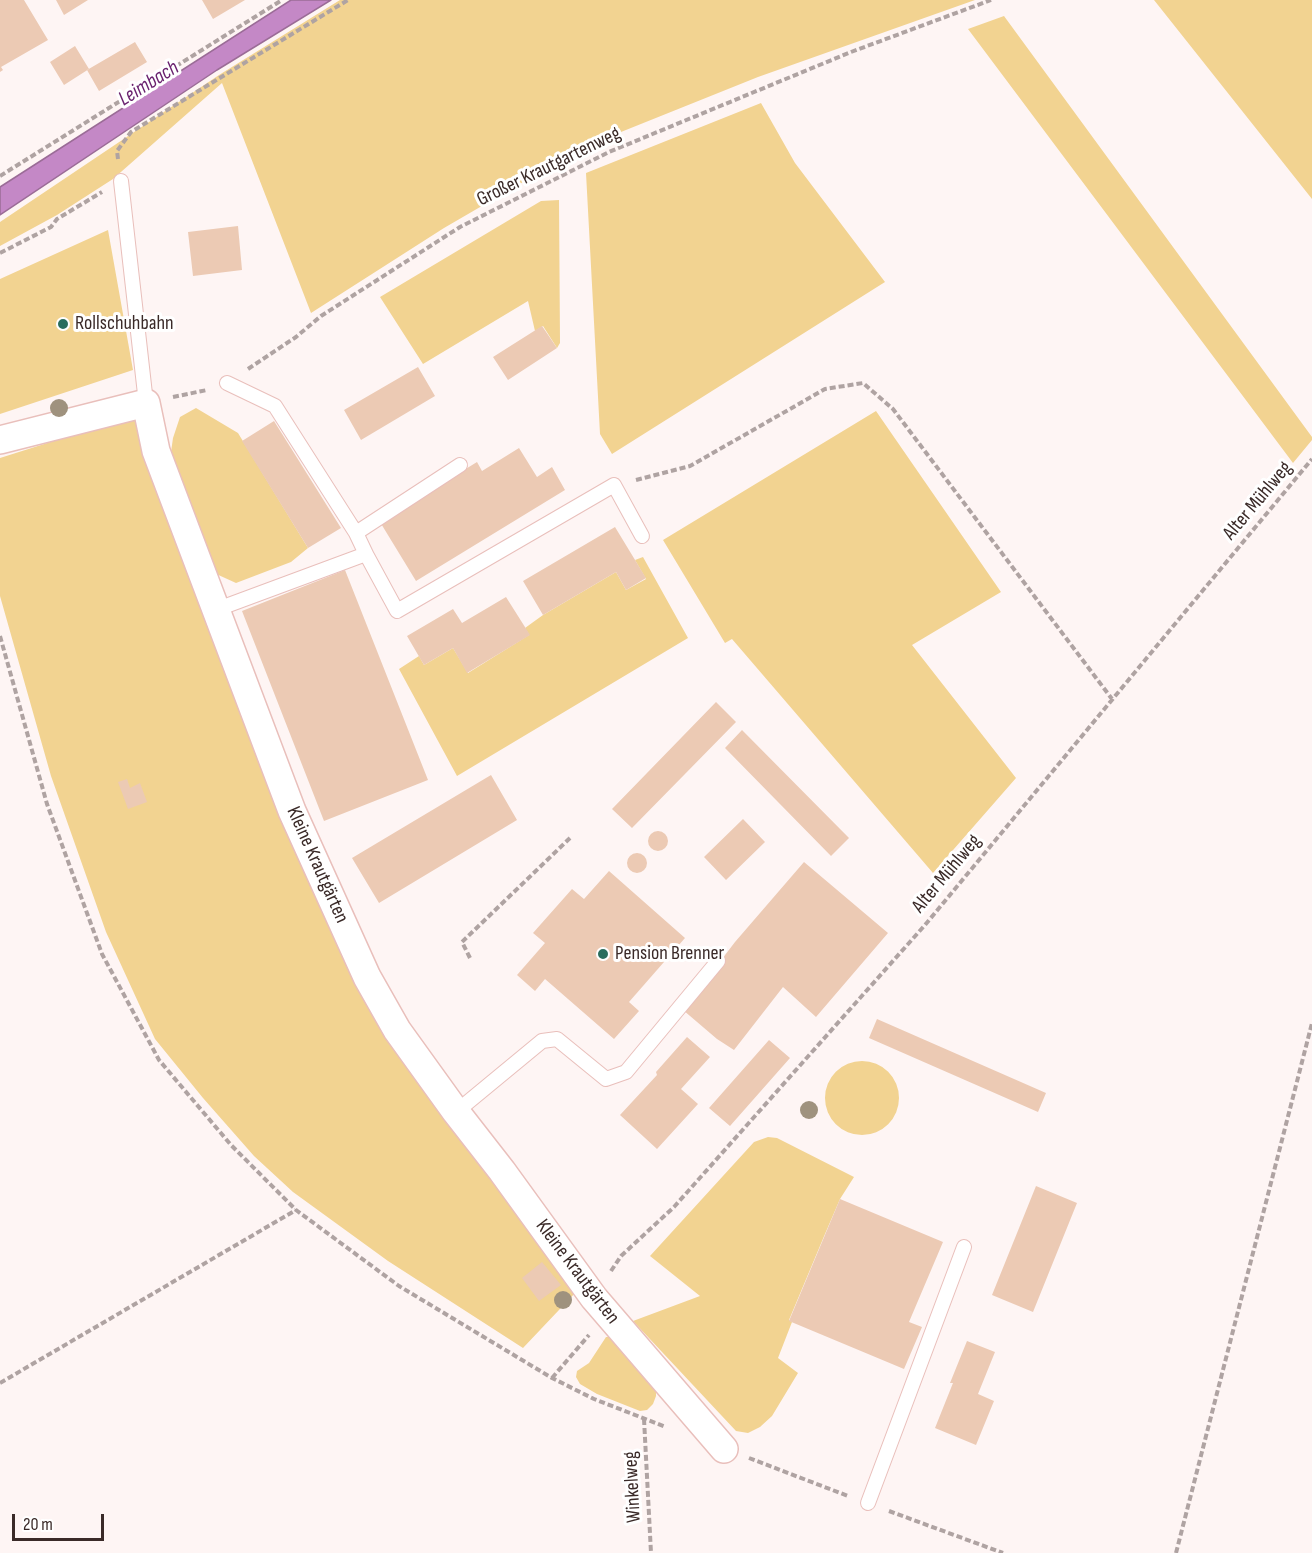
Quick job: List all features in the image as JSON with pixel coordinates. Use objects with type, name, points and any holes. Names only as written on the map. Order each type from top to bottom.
[{"type":"street","points":[[0,440],[146,403]]},
{"type":"street","name":"Kleine Krautgärten","points":[[146,403],[156,451],[292,811],[367,977],[397,1030],[599,1305],[724,1449]]},
{"type":"lane","name":"Kleine Krautgärten","points":[[121,181],[146,403]]},
{"type":"lane","points":[[227,383],[275,406],[356,533],[397,611],[614,485],[642,536]]},
{"type":"lane","points":[[356,533],[460,465]]},
{"type":"lane","points":[[215,610],[366,554]]},
{"type":"lane","points":[[456,1112],[542,1041],[557,1039],[606,1079],[626,1072],[718,961]]},
{"type":"lane","points":[[868,1503],[964,1246]]},
{"type":"path","points":[[0,176],[282,0]]},
{"type":"path","points":[[0,253],[51,227],[57,219],[121,181],[117,151],[131,132],[348,0]]},
{"type":"path","name":"Großer Krautgartenweg","points":[[146,403],[227,383],[296,338],[321,316],[460,227],[609,152],[851,52],[991,0]]},
{"type":"path","points":[[614,485],[690,466],[825,389],[863,383],[893,409],[1112,699]]},
{"type":"path","name":"Alter Mühlweg","points":[[552,1378],[581,1346],[621,1256],[674,1207],[886,969],[1312,459]]},
{"type":"path","points":[[0,636],[47,804],[102,954],[159,1060],[231,1145],[296,1210],[399,1286],[552,1378],[674,1431]]},
{"type":"path","points":[[470,957],[462,942],[570,838]]},
{"type":"path","points":[[1176,1553],[1312,1023]]},
{"type":"path","points":[[0,1383],[296,1210]]},
{"type":"path","name":"Winkelweg","points":[[644,1419],[651,1553]]},
{"type":"path","points":[[724,1449],[1003,1553]]},
{"type":"shaded area","points":[[291,0],[331,0],[217,70],[0,215],[0,187]]},
{"type":"shaded area","points":[[340,0],[975,0],[758,77],[611,136],[549,167],[444,228],[311,313],[222,83],[113,179],[57,215],[0,246],[0,222],[219,75]]},
{"type":"shaded area","points":[[1154,0],[1312,0],[1312,199]]},
{"type":"shaded area","points":[[1004,16],[1312,437],[1293,463],[968,29]]},
{"type":"shaded area","points":[[761,103],[795,163],[885,282],[612,454],[600,434],[586,173]]},
{"type":"shaded area","points":[[559,200],[560,343],[557,348],[543,326],[535,331],[528,301],[423,364],[380,297],[541,201]]},
{"type":"shaded area","name":"Rollschuhbahn","points":[[108,230],[133,370],[0,414],[0,279]]},
{"type":"shaded area","points":[[196,408],[238,433],[308,548],[291,562],[236,583],[214,573],[171,452],[180,417]]},
{"type":"shaded area","points":[[876,411],[1001,592],[912,645],[1016,778],[933,873],[732,639],[725,643],[663,540]]},
{"type":"shaded area","points":[[120,420],[135,421],[353,969],[576,1292],[523,1348],[388,1261],[293,1192],[254,1156],[155,1039],[106,932],[51,776],[0,596],[0,458]]},
{"type":"shaded area","points":[[643,557],[688,638],[457,776],[399,669],[419,656],[424,665],[453,648],[468,673],[529,635],[525,628],[543,615],[616,572],[626,590],[646,579],[635,560]]},
{"type":"shaded area","points":[[862,1061],[883,1067],[893,1077],[899,1098],[893,1119],[883,1129],[862,1135],[841,1129],[831,1119],[825,1098],[831,1077],[841,1067]]},
{"type":"shaded area","points":[[768,1137],[777,1138],[854,1177],[840,1199],[825,1234],[789,1320],[792,1322],[778,1358],[798,1373],[772,1416],[760,1427],[748,1433],[736,1431],[633,1321],[700,1296],[650,1256],[754,1142]]},
{"type":"shaded area","points":[[606,1337],[612,1337],[656,1382],[656,1396],[653,1404],[647,1410],[640,1411],[597,1394],[580,1384],[576,1377],[577,1371],[589,1363]]},
{"type":"building","points":[[0,0],[24,0],[48,40],[1,67],[3,70],[0,72]]},
{"type":"building","points":[[56,0],[88,0],[64,15]]},
{"type":"building","points":[[202,0],[245,0],[213,19]]},
{"type":"building","points":[[135,42],[147,62],[99,91],[87,70]]},
{"type":"building","points":[[75,46],[89,69],[64,85],[50,62]]},
{"type":"building","points":[[238,226],[242,270],[193,276],[188,232]]},
{"type":"building","points":[[542,326],[557,348],[508,380],[493,357]]},
{"type":"building","points":[[418,367],[435,396],[361,440],[344,410]]},
{"type":"building","points":[[274,421],[341,528],[308,548],[242,441]]},
{"type":"building","points":[[519,448],[537,477],[552,467],[565,490],[416,581],[380,522],[477,462],[482,471]]},
{"type":"building","points":[[615,527],[646,578],[626,590],[616,572],[543,615],[523,581]]},
{"type":"building","points":[[345,570],[428,780],[324,821],[242,611]]},
{"type":"building","points":[[506,597],[530,635],[467,673],[453,648],[424,665],[407,636],[453,609],[462,623]]},
{"type":"building","points":[[716,702],[736,722],[632,828],[612,809]]},
{"type":"building","points":[[742,730],[849,838],[831,856],[725,748]]},
{"type":"building","points":[[491,775],[517,820],[379,903],[352,858]]},
{"type":"building","points":[[127,779],[130,788],[140,783],[147,802],[128,809],[118,782]]},
{"type":"building","points":[[743,819],[765,842],[726,880],[704,857]]},
{"type":"building","points":[[658,831],[665,834],[668,841],[665,848],[658,851],[651,848],[648,841],[651,834]]},
{"type":"building","points":[[637,853],[644,856],[647,863],[644,870],[637,873],[630,870],[627,863],[630,856]]},
{"type":"building","points":[[804,862],[888,933],[816,1017],[783,987],[734,1050],[717,1039],[683,1010],[735,942]]},
{"type":"building","name":"Pension Brenner","points":[[609,871],[685,938],[629,1002],[639,1011],[614,1039],[545,979],[535,991],[517,975],[545,943],[533,933],[572,889],[584,899]]},
{"type":"building","points":[[877,1019],[1046,1093],[1038,1112],[869,1038]]},
{"type":"building","points":[[687,1037],[710,1057],[681,1089],[698,1104],[657,1149],[620,1115],[657,1075],[656,1072]]},
{"type":"building","points":[[769,1040],[790,1058],[730,1126],[709,1108]]},
{"type":"building","points":[[1036,1186],[1077,1203],[1033,1312],[992,1295]]},
{"type":"building","points":[[840,1199],[943,1242],[909,1322],[922,1327],[904,1369],[789,1321]]},
{"type":"building","points":[[542,1262],[561,1285],[539,1301],[522,1278]]},
{"type":"building","points":[[967,1341],[995,1352],[978,1394],[994,1401],[976,1445],[935,1428]]},
{"type":"place","name":"Rollschuhbahn","points":[[63,324]]},
{"type":"place","name":"Pension Brenner","points":[[603,954]]},
{"type":"water label","name":"Leimbach","points":[[149,84]]}]
